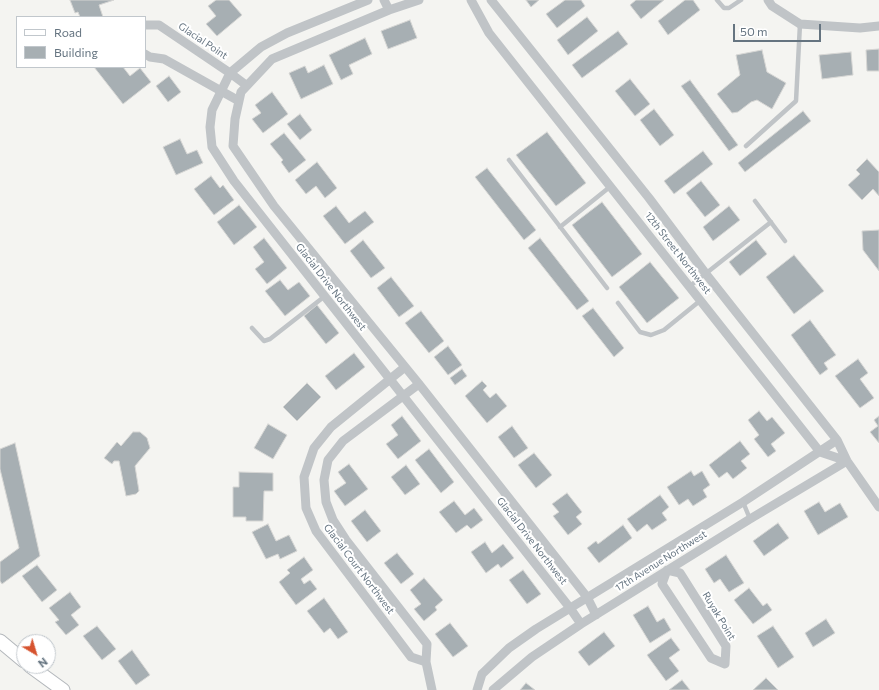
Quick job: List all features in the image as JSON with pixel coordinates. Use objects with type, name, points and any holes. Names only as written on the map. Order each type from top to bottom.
[{"type":"street","name":"Glacial Drive Northwest","points":[[368,0],[287,33],[261,47],[230,73],[212,110],[210,127],[212,148],[234,181],[404,396],[581,624]]},
{"type":"street","points":[[384,0],[389,10]]},
{"type":"street","points":[[419,0],[389,10],[272,59],[241,92],[233,146],[274,206],[419,384],[586,597],[596,615]]},
{"type":"street","name":"12th Street Northwest","points":[[471,0],[490,33],[820,452]]},
{"type":"street","points":[[491,0],[649,198],[706,274],[837,440],[846,461],[879,506]]},
{"type":"street","points":[[770,3],[800,24],[860,28],[879,26]]},
{"type":"street","name":"Glacial Point","points":[[146,25],[159,25],[246,85]]},
{"type":"street","points":[[146,55],[150,57],[164,59],[239,101]]},
{"type":"street","name":"Glacial Court Northwest","points":[[405,367],[331,427],[314,448],[304,477],[306,508],[316,531],[411,657],[426,662]]},
{"type":"street","points":[[419,384],[342,441],[328,460],[324,487],[326,502],[346,540],[427,644],[426,662],[432,690]]},
{"type":"street","points":[[478,690],[482,674],[509,648],[586,597],[743,502],[837,440]]},
{"type":"street","points":[[820,452],[846,461]]},
{"type":"street","name":"17th Avenue Northwest","points":[[493,690],[532,657],[581,624],[750,518],[846,461]]},
{"type":"street","points":[[657,555],[667,570]]},
{"type":"street","name":"Ruyak Point","points":[[667,570],[680,573],[726,646],[726,664],[711,658],[662,584],[667,570]]},
{"type":"street","points":[[0,641],[16,654]]},
{"type":"street","points":[[41,674],[63,690]]},
{"type":"lane","points":[[717,0],[724,8],[730,8],[741,0]]},
{"type":"lane","points":[[746,146],[796,102],[800,24]]},
{"type":"lane","points":[[509,160],[606,288]]},
{"type":"lane","points":[[560,227],[611,186]]},
{"type":"lane","points":[[755,201],[785,241]]},
{"type":"lane","points":[[690,286],[771,222]]},
{"type":"lane","points":[[252,328],[264,341],[270,339],[325,296]]},
{"type":"lane","points":[[618,303],[640,332],[651,336],[664,330],[701,300]]},
{"type":"lane","points":[[743,502],[750,518]]},
{"type":"building","points":[[70,0],[114,0],[99,5],[103,16],[80,16],[78,12],[75,13]]},
{"type":"building","points":[[216,0],[229,0],[242,15],[217,36],[206,24],[216,16],[208,6]]},
{"type":"building","points":[[526,0],[539,0],[531,7]]},
{"type":"building","points":[[565,0],[581,0],[585,6],[557,28],[546,14]]},
{"type":"building","points":[[636,0],[664,0],[641,19],[630,5]]},
{"type":"building","points":[[685,0],[693,0],[700,10],[668,35],[658,21]]},
{"type":"building","points":[[587,17],[598,31],[568,55],[557,40]]},
{"type":"building","points":[[410,20],[417,38],[388,49],[381,31]]},
{"type":"building","points":[[618,31],[628,44],[582,78],[572,65]]},
{"type":"building","points":[[365,38],[372,54],[349,65],[353,74],[341,80],[329,55]]},
{"type":"building","points":[[879,49],[879,71],[867,71],[866,50]]},
{"type":"building","points":[[762,50],[767,72],[786,83],[772,109],[757,100],[751,102],[738,112],[732,113],[717,94],[740,75],[736,55]]},
{"type":"building","points":[[851,52],[853,75],[822,79],[819,55]]},
{"type":"building","points":[[324,65],[333,84],[301,99],[289,73],[305,66],[308,73]]},
{"type":"building","points":[[95,68],[124,68],[130,76],[140,68],[151,82],[123,104]]},
{"type":"building","points":[[169,76],[181,92],[168,102],[156,86]]},
{"type":"building","points":[[630,79],[650,104],[635,116],[615,91]]},
{"type":"building","points":[[690,80],[738,145],[729,151],[681,86]]},
{"type":"building","points":[[272,92],[288,114],[263,133],[252,119],[261,113],[255,105]]},
{"type":"building","points":[[654,109],[674,135],[660,146],[640,120]]},
{"type":"building","points":[[803,111],[811,121],[745,172],[738,163]]},
{"type":"building","points":[[300,114],[312,130],[300,140],[287,124]]},
{"type":"building","points":[[547,132],[586,183],[556,206],[516,155]]},
{"type":"building","points":[[284,133],[306,160],[289,173],[281,162],[283,160],[270,144]]},
{"type":"building","points":[[180,139],[187,154],[197,150],[203,163],[176,175],[163,147]]},
{"type":"building","points":[[703,151],[713,164],[674,194],[664,181]]},
{"type":"building","points":[[867,159],[879,172],[879,196],[873,189],[862,200],[848,185],[860,174],[856,170]]},
{"type":"building","points":[[317,162],[337,188],[325,198],[316,186],[306,194],[295,180]]},
{"type":"building","points":[[487,168],[536,230],[524,240],[475,177]]},
{"type":"building","points":[[211,176],[220,188],[223,185],[234,200],[214,215],[194,189]]},
{"type":"building","points":[[701,181],[720,205],[705,217],[686,193]]},
{"type":"building","points":[[602,202],[642,254],[612,277],[572,225]]},
{"type":"building","points":[[239,205],[257,227],[234,245],[217,222]]},
{"type":"building","points":[[336,206],[349,223],[365,211],[374,222],[345,244],[323,216]]},
{"type":"building","points":[[729,206],[740,220],[713,241],[703,227]]},
{"type":"building","points":[[879,230],[879,271],[863,250],[862,231]]},
{"type":"building","points":[[264,238],[287,268],[267,284],[255,269],[264,262],[253,247]]},
{"type":"building","points":[[540,238],[589,301],[577,310],[528,248]]},
{"type":"building","points":[[363,240],[385,268],[371,278],[350,251]]},
{"type":"building","points":[[756,240],[767,254],[740,276],[729,262]]},
{"type":"building","points":[[794,255],[824,291],[794,314],[766,277]]},
{"type":"building","points":[[650,262],[679,298],[647,323],[619,287]]},
{"type":"building","points":[[391,277],[414,306],[399,317],[377,288]]},
{"type":"building","points":[[280,280],[288,290],[299,282],[310,296],[285,316],[265,291]]},
{"type":"building","points":[[317,305],[339,333],[326,344],[304,316]]},
{"type":"building","points":[[593,308],[624,348],[614,357],[582,316]]},
{"type":"building","points":[[421,311],[444,341],[429,353],[405,323]]},
{"type":"building","points":[[810,320],[836,355],[824,363],[828,369],[820,375],[791,335]]},
{"type":"building","points":[[448,346],[462,365],[448,375],[434,357]]},
{"type":"building","points":[[354,353],[365,367],[336,390],[325,376]]},
{"type":"building","points":[[858,359],[868,373],[860,379],[874,398],[860,408],[835,376]]},
{"type":"building","points":[[462,369],[467,376],[455,385],[450,378]]},
{"type":"building","points":[[482,381],[487,386],[483,390],[490,398],[496,393],[507,406],[487,423],[465,396]]},
{"type":"building","points":[[307,383],[321,397],[297,421],[283,407]]},
{"type":"building","points":[[759,411],[767,421],[772,417],[785,433],[771,444],[776,451],[768,457],[754,439],[759,435],[748,420]]},
{"type":"building","points":[[402,416],[421,441],[398,459],[386,444],[398,435],[391,425]]},
{"type":"building","points":[[879,416],[879,443],[870,432],[878,426],[874,420]]},
{"type":"building","points":[[268,424],[287,435],[273,459],[254,448]]},
{"type":"building","points":[[512,426],[528,448],[514,458],[498,437]]},
{"type":"building","points":[[133,432],[140,432],[147,438],[150,448],[135,466],[139,491],[136,494],[126,496],[119,461],[114,461],[112,464],[104,458],[117,442],[121,446]]},
{"type":"building","points":[[740,441],[750,454],[741,461],[747,468],[733,479],[727,472],[719,478],[709,465]]},
{"type":"building","points":[[15,443],[40,556],[2,584],[0,581],[0,562],[19,548],[0,469],[0,449]]},
{"type":"building","points":[[429,449],[454,482],[441,493],[415,460]]},
{"type":"building","points":[[534,453],[552,475],[536,488],[518,465]]},
{"type":"building","points":[[349,464],[368,489],[345,506],[334,491],[346,483],[338,472]]},
{"type":"building","points":[[406,465],[420,484],[405,495],[391,477]]},
{"type":"building","points":[[691,471],[694,476],[702,471],[710,485],[703,490],[707,497],[693,506],[688,499],[679,505],[667,487]]},
{"type":"building","points":[[239,472],[273,473],[273,491],[264,491],[263,521],[246,521],[246,517],[233,517],[233,487],[239,487]]},
{"type":"building","points":[[567,493],[582,512],[576,517],[582,524],[568,535],[553,516],[559,512],[552,504]]},
{"type":"building","points":[[660,495],[669,507],[662,513],[667,520],[652,530],[647,524],[637,532],[627,519]]},
{"type":"building","points":[[454,501],[465,515],[474,508],[483,520],[471,529],[467,525],[456,533],[439,512]]},
{"type":"building","points":[[819,502],[825,512],[840,503],[848,517],[818,535],[804,511]]},
{"type":"building","points":[[365,510],[381,531],[367,542],[351,521]]},
{"type":"building","points":[[778,523],[789,538],[764,556],[753,541]]},
{"type":"building","points":[[268,524],[276,541],[289,535],[297,551],[280,559],[278,554],[266,559],[252,532]]},
{"type":"building","points":[[623,525],[632,538],[599,563],[587,548],[596,541],[598,544]]},
{"type":"building","points":[[485,542],[492,553],[503,544],[514,558],[501,568],[498,564],[486,573],[471,552]]},
{"type":"building","points":[[397,553],[414,574],[401,584],[384,563]]},
{"type":"building","points":[[726,555],[744,583],[729,592],[720,579],[714,583],[705,569]]},
{"type":"building","points":[[304,557],[313,570],[301,579],[304,584],[310,580],[317,589],[296,605],[279,582],[290,573],[287,570]]},
{"type":"building","points":[[37,565],[57,590],[42,602],[22,576]]},
{"type":"building","points":[[523,570],[541,594],[527,604],[509,580]]},
{"type":"building","points":[[424,578],[443,600],[435,607],[437,610],[424,621],[414,609],[421,604],[410,590]]},
{"type":"building","points":[[749,588],[763,606],[767,603],[772,610],[753,624],[734,600]]},
{"type":"building","points":[[70,592],[81,607],[71,615],[79,625],[66,635],[55,622],[59,620],[49,608]]},
{"type":"building","points":[[324,598],[348,632],[338,639],[330,628],[324,633],[307,611]]},
{"type":"building","points":[[648,606],[657,622],[664,618],[671,630],[650,643],[633,615]]},
{"type":"building","points":[[826,619],[835,633],[813,647],[805,633]]},
{"type":"building","points":[[450,623],[468,646],[453,657],[435,634]]},
{"type":"building","points":[[97,626],[116,649],[102,660],[83,636]]},
{"type":"building","points":[[773,626],[794,657],[778,668],[757,636]]},
{"type":"building","points":[[604,632],[615,646],[589,666],[578,652]]},
{"type":"building","points":[[671,638],[680,650],[669,658],[679,671],[666,681],[647,655]]},
{"type":"building","points":[[132,650],[150,675],[136,685],[118,661]]},
{"type":"building","points":[[766,678],[778,690],[753,690]]},
{"type":"building","points":[[682,680],[690,690],[669,690]]},
{"type":"building","points":[[526,683],[535,690],[520,690]]}]
